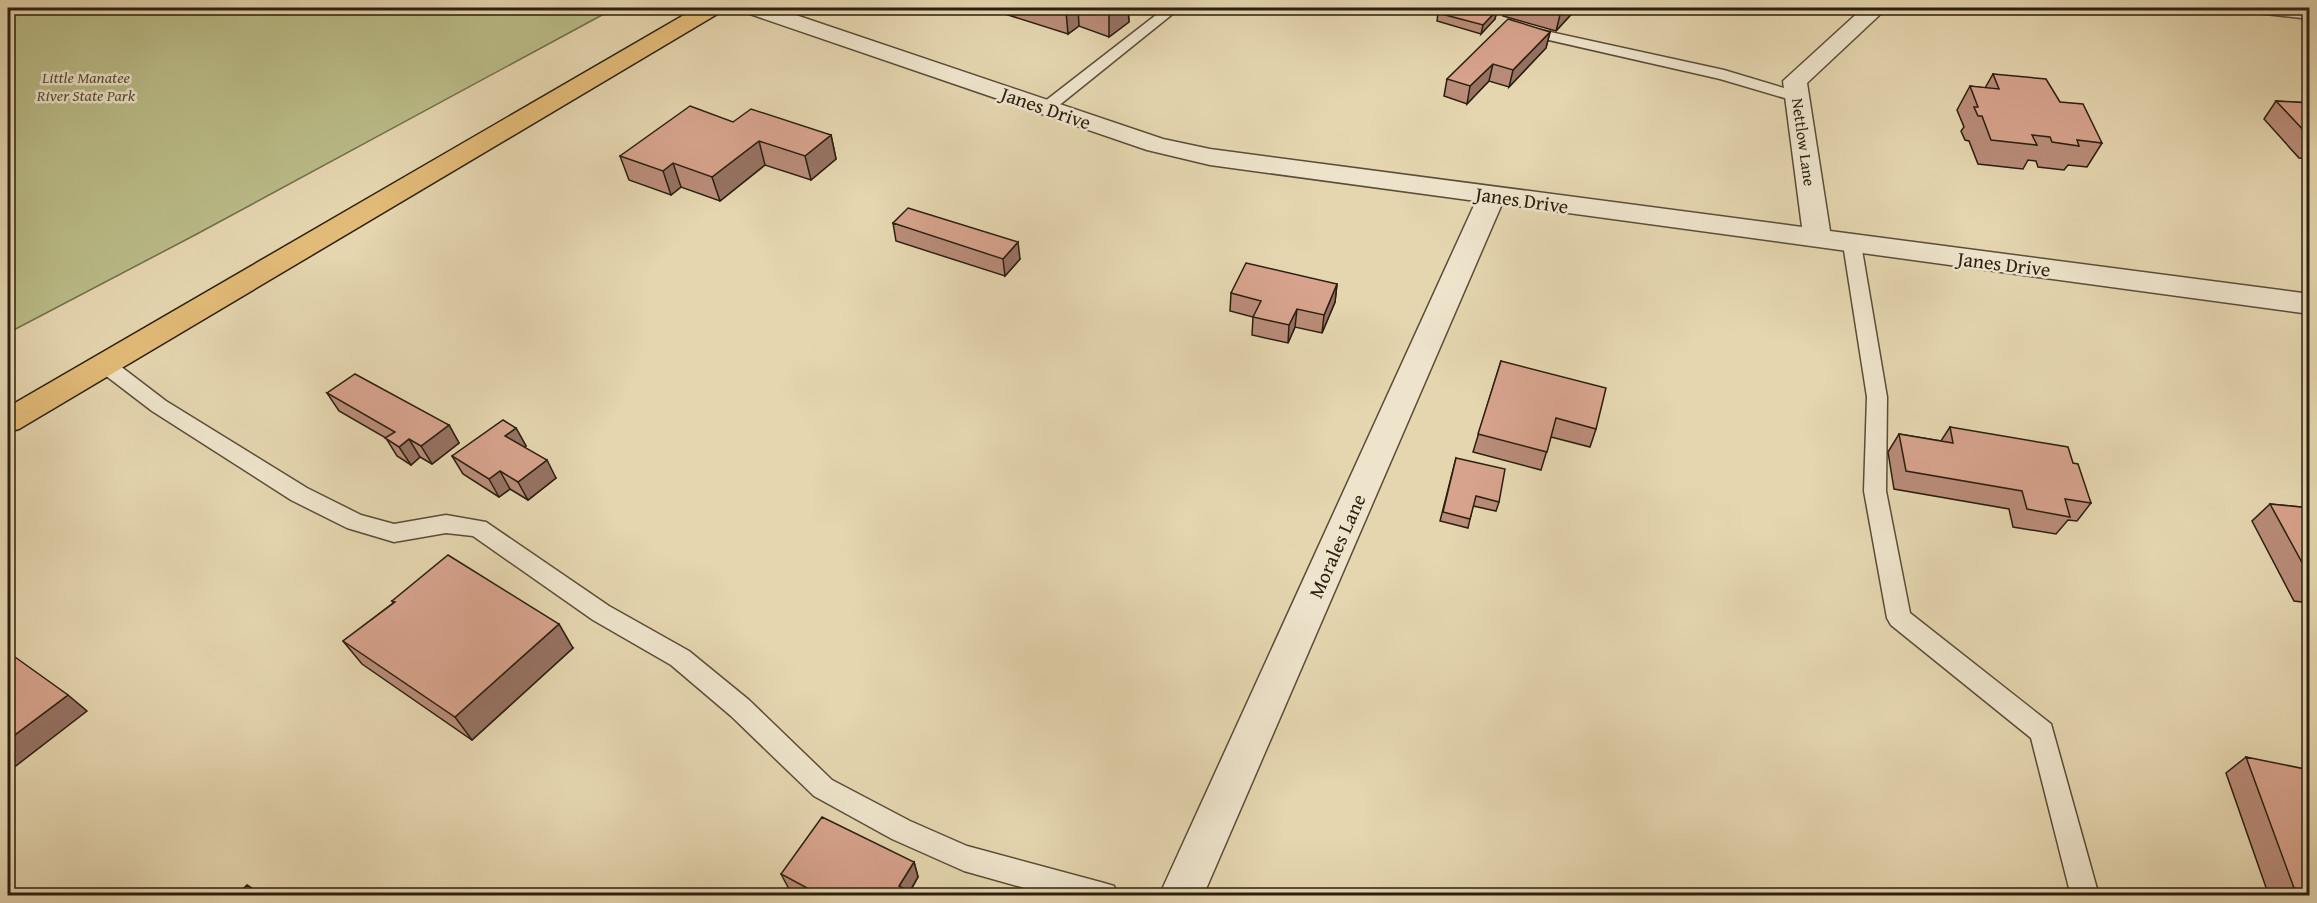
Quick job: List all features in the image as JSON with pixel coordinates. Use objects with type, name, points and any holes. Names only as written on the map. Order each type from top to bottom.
[{"type":"main road","points":[[8,421],[711,8]]},
{"type":"street","name":"Janes Drive","points":[[755,8],[1156,145],[1210,158],[2310,304]]},
{"type":"street","name":"Nettlow Lane","points":[[1818,239],[1796,81],[1876,8]]},
{"type":"street","points":[[2264,8],[2310,12]]},
{"type":"street","name":"Morales Lane","points":[[1181,896],[1492,196]]},
{"type":"lane","points":[[1046,108],[1173,8]]},
{"type":"lane","points":[[1517,29],[1724,75],[1798,97]]},
{"type":"lane","points":[[1852,244],[1877,398],[1875,491],[1899,618],[2042,732],[2085,896]]},
{"type":"lane","points":[[104,364],[159,406],[299,494],[356,522],[394,533],[446,524],[478,528],[601,614],[680,658],[740,708],[823,788],[901,830],[964,858],[1104,896]]},
{"type":"green space","name":"Little Manatee River State Park","points":[[8,8],[615,8],[195,235],[8,333]]},
{"type":"building","points":[[1055,8],[1072,8],[1066,11]]},
{"type":"building","points":[[1091,8],[1116,8],[1109,13]]},
{"type":"building","points":[[1443,8],[1497,10],[1483,25],[1438,13]]},
{"type":"building","points":[[1535,8],[1566,8],[1560,15]]},
{"type":"building","points":[[1508,19],[1550,32],[1513,70],[1493,64],[1470,86],[1447,79]]},
{"type":"building","points":[[1993,74],[2046,79],[2060,102],[2083,104],[2102,143],[2077,140],[2079,146],[2052,142],[2050,137],[2032,135],[2037,145],[1991,140],[1982,116],[1978,116],[1974,107],[1978,107],[1970,86],[1999,89]]},
{"type":"building","points":[[2276,101],[2310,103],[2310,137]]},
{"type":"building","points":[[690,106],[733,122],[751,109],[831,135],[805,156],[759,141],[712,177],[673,163],[663,171],[620,156]]},
{"type":"building","points":[[908,208],[1018,242],[1003,259],[893,223]]},
{"type":"building","points":[[1246,263],[1337,284],[1324,315],[1297,309],[1289,325],[1253,317],[1261,301],[1231,293]]},
{"type":"building","points":[[1501,361],[1606,388],[1596,429],[1556,418],[1547,452],[1478,434]]},
{"type":"building","points":[[355,374],[449,425],[421,446],[409,439],[399,447],[385,438],[395,432],[327,393]]},
{"type":"building","points":[[503,420],[516,428],[505,436],[547,460],[518,482],[500,471],[489,479],[452,456]]},
{"type":"building","points":[[1950,427],[2068,447],[2073,463],[2078,464],[2091,503],[2065,499],[2070,517],[2027,509],[2022,491],[1906,471],[1899,434],[1953,443]]},
{"type":"building","points":[[1456,458],[1505,469],[1499,502],[1476,496],[1470,519],[1443,512]]},
{"type":"building","points":[[2270,504],[2310,508],[2310,577]]},
{"type":"building","points":[[448,555],[559,624],[455,717],[343,641],[395,602],[392,601]]},
{"type":"building","points":[[8,652],[68,695],[8,740]]},
{"type":"building","points":[[2246,757],[2305,769],[2310,781],[2310,891],[2294,888]]},
{"type":"building","points":[[822,817],[914,862],[899,886],[917,896],[822,896],[781,874]]},
{"type":"building","points":[[247,885],[264,896],[236,896]]}]
